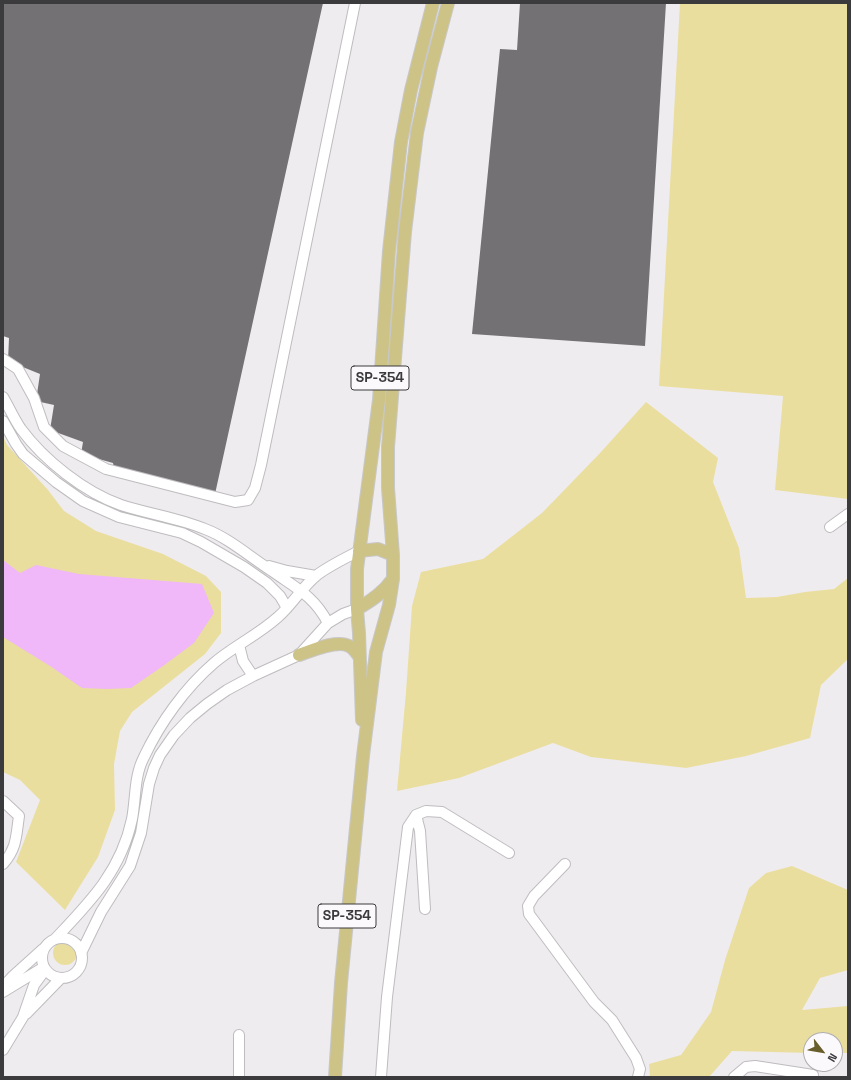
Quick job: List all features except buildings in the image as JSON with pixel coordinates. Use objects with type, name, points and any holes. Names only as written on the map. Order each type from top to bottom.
[{"type":"main road","name":"SP-354","points":[[363,756],[356,586],[359,551],[378,400],[389,251],[401,142],[411,90],[432,3]]},
{"type":"main road","name":"SP-354","points":[[335,1077],[340,983],[363,756],[376,652],[389,605],[393,579],[393,555],[388,488],[388,447],[405,232],[416,133],[431,67],[448,3]]},
{"type":"main road","points":[[359,551],[378,549],[393,555]]},
{"type":"main road","points":[[357,608],[379,595],[387,588],[393,579]]},
{"type":"main road","points":[[299,655],[325,646],[342,643],[353,648],[360,657]]},
{"type":"street","points":[[3,359],[18,370],[34,398],[44,427],[64,446],[106,469],[235,502],[248,500],[255,488],[261,465],[355,3]]},
{"type":"street","points":[[3,397],[20,427],[31,441],[46,456],[85,487],[121,505],[207,529],[302,590],[318,606],[328,623]]},
{"type":"street","points":[[3,421],[23,454],[56,482],[83,501],[119,517],[182,533],[201,542],[244,567],[276,590],[287,608]]},
{"type":"street","points":[[830,527],[848,514]]},
{"type":"street","points":[[55,939],[90,902],[117,862],[128,833],[132,817],[138,772],[143,758],[154,738],[184,695],[215,662],[278,617],[316,576],[359,551]]},
{"type":"street","points":[[260,564],[316,576]]},
{"type":"street","points":[[81,953],[95,922],[130,866],[141,833],[149,784],[154,768],[160,755],[174,736],[190,718],[227,690],[253,676],[299,655],[328,623],[357,608]]},
{"type":"street","points":[[239,645],[243,661],[253,676]]},
{"type":"street","points":[[3,801],[19,816],[15,847],[3,864]]},
{"type":"street","points":[[381,1077],[387,997],[408,827],[416,815],[426,811],[442,812],[508,853]]},
{"type":"street","points":[[416,815],[420,831],[424,909]]},
{"type":"street","points":[[565,864],[534,896],[528,906],[530,914],[594,1002],[612,1020],[636,1058],[640,1069],[638,1077]]},
{"type":"street","points":[[3,987],[50,941],[60,938],[71,940],[79,948],[81,953],[81,965],[67,977],[55,977],[44,968]]},
{"type":"street","points":[[3,1050],[23,1017],[34,985],[44,968],[42,955],[43,949]]},
{"type":"street","points":[[3,992],[44,968]]},
{"type":"street","points":[[23,1017],[61,978]]},
{"type":"street","points":[[239,1035],[239,1077]]},
{"type":"street","points":[[734,1077],[746,1067],[754,1066],[813,1075]]},
{"type":"shaded area","points":[[680,3],[848,3],[848,499],[775,490],[783,396],[659,386]]},
{"type":"shaded area","points":[[646,402],[718,458],[713,482],[739,548],[746,598],[777,597],[834,589],[848,578],[848,659],[821,685],[810,738],[746,756],[686,768],[591,757],[553,743],[459,778],[397,791],[412,606],[421,572],[483,559],[542,513],[601,452]]},
{"type":"shaded area","points":[[3,436],[7,445],[48,490],[64,511],[96,531],[163,554],[206,576],[221,592],[221,633],[205,654],[132,712],[120,731],[114,764],[115,810],[98,857],[65,910],[16,862],[40,800],[20,780],[3,772]]},
{"type":"shaded area","points":[[3,560],[20,573],[36,565],[79,574],[202,584],[214,613],[194,643],[131,688],[82,688],[3,637]]},
{"type":"shaded area","points":[[792,866],[848,890],[848,970],[820,978],[802,1010],[848,1006],[848,1053],[843,1053],[843,1032],[803,1032],[803,1053],[732,1051],[709,1077],[650,1077],[649,1064],[681,1055],[711,1012],[725,960],[749,888],[766,873]]},
{"type":"shaded area","points":[[65,941],[73,945],[77,953],[73,961],[65,965],[57,961],[53,953],[57,945]]}]
